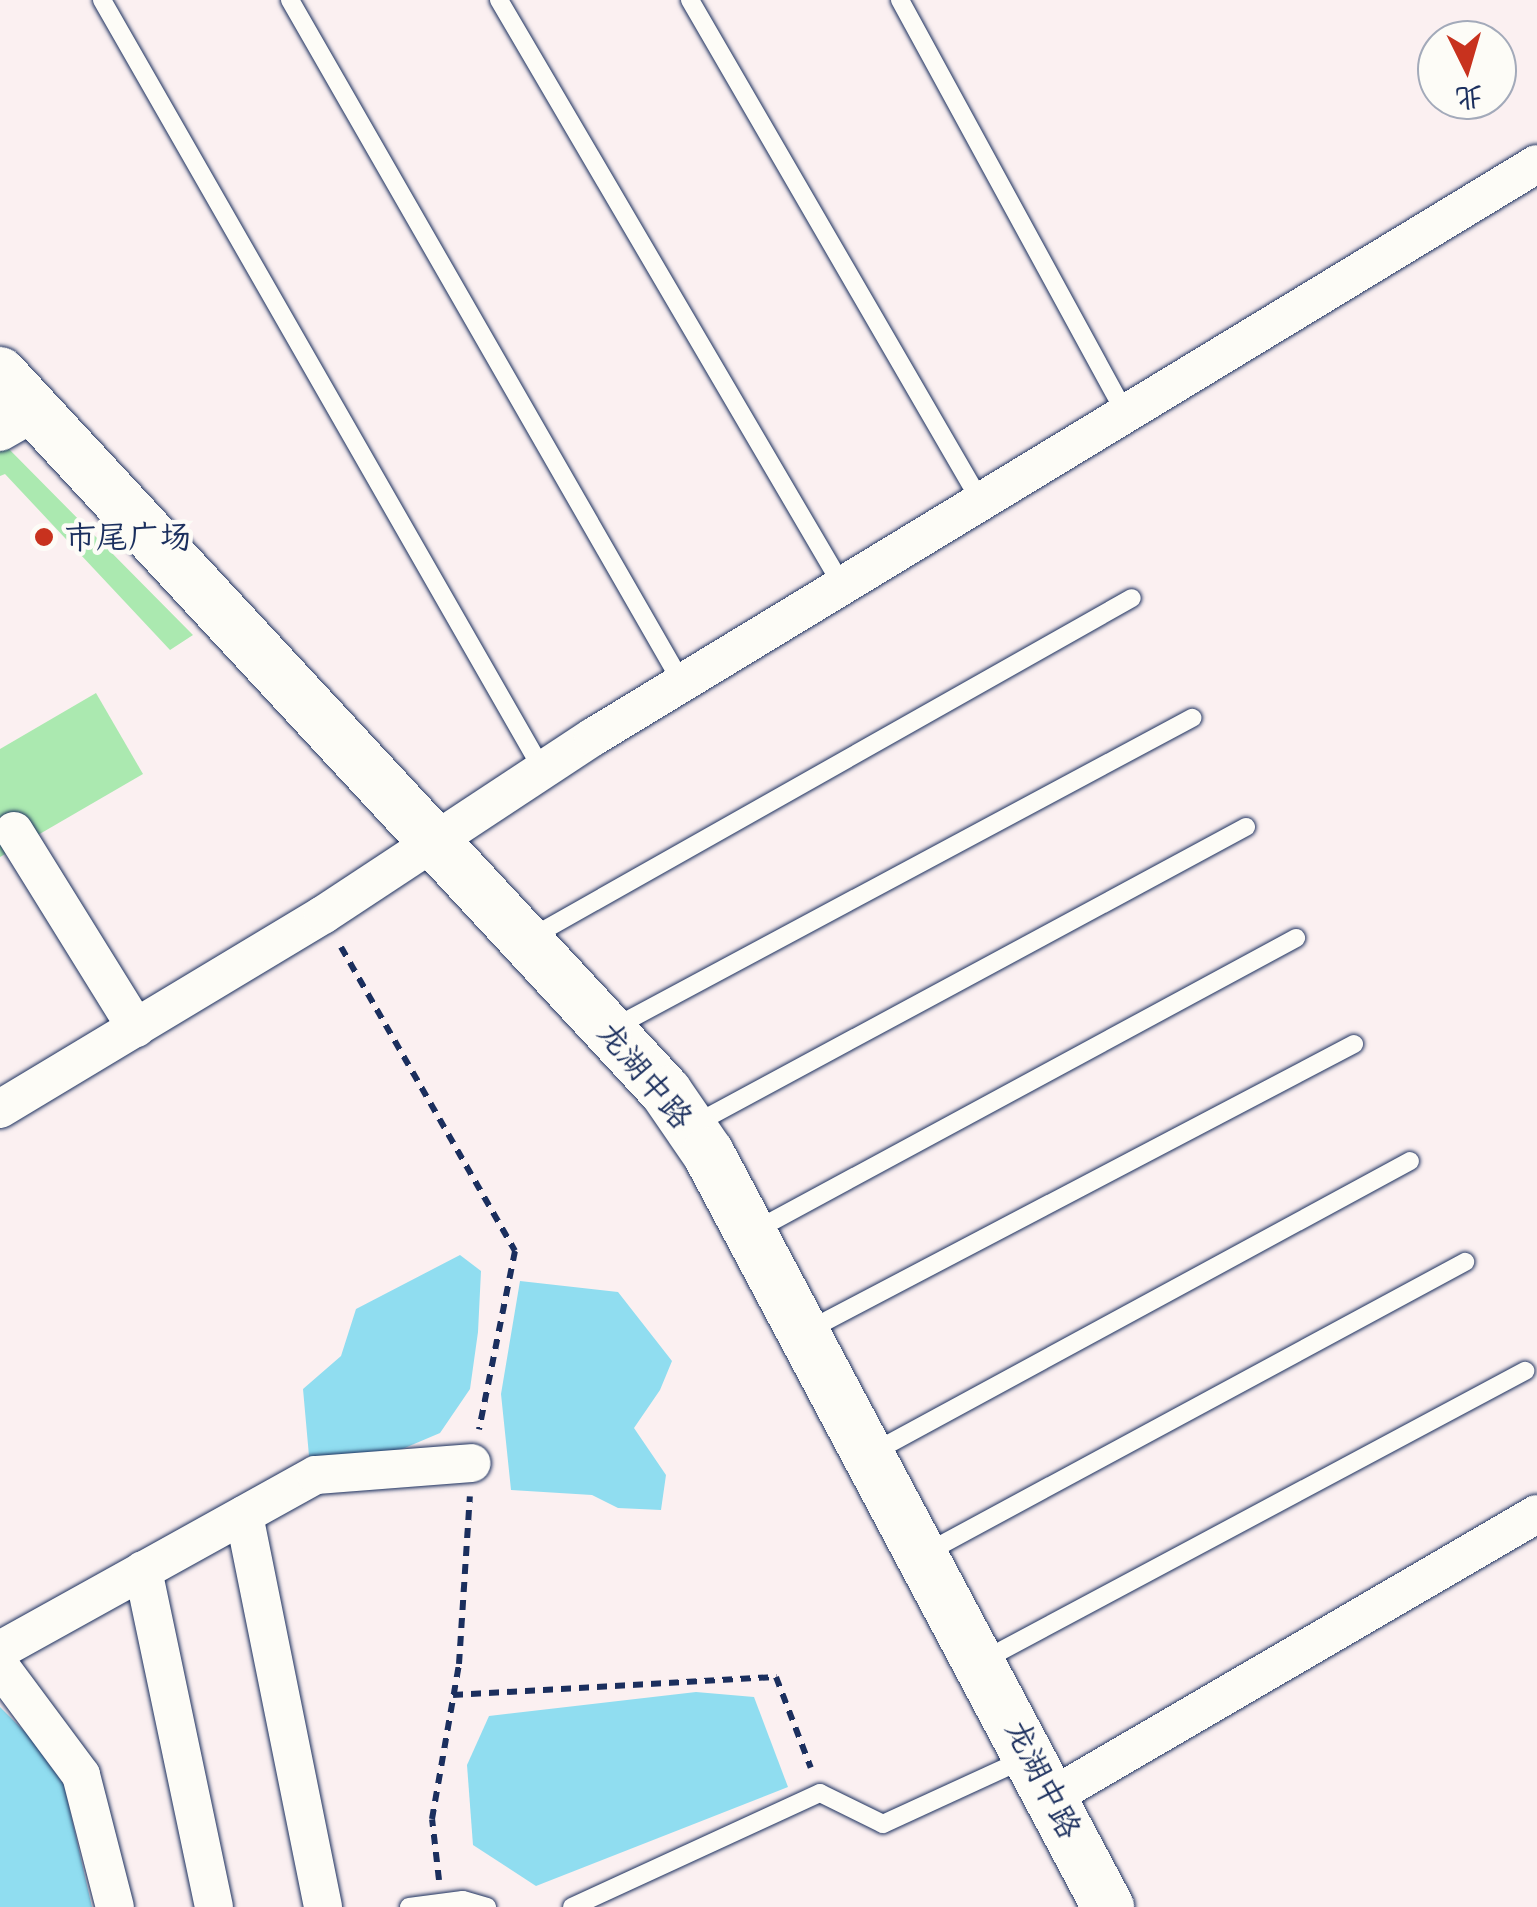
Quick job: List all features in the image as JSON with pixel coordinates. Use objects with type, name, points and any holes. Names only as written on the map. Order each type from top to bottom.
[{"type":"street","points":[[4,1098],[136,1028],[323,916],[542,769],[1537,164]]},
{"type":"street","name":"龙湖中路","points":[[0,373],[18,422],[525,940],[610,1030],[690,1126],[924,1554],[1108,1907]]},
{"type":"street","points":[[14,831],[136,1028]]},
{"type":"street","points":[[0,1650],[316,1476],[472,1463]]},
{"type":"street","points":[[1042,1776],[1537,1514]]},
{"type":"street","points":[[244,1515],[323,1907]]},
{"type":"street","points":[[144,1570],[214,1907]]},
{"type":"street","points":[[0,1666],[81,1775],[115,1907]]},
{"type":"lane","points":[[102,0],[542,769]]},
{"type":"lane","points":[[290,0],[682,683]]},
{"type":"lane","points":[[499,0],[842,585]]},
{"type":"lane","points":[[690,0],[980,502]]},
{"type":"lane","points":[[900,0],[1126,414]]},
{"type":"lane","points":[[525,940],[1132,598]]},
{"type":"lane","points":[[610,1030],[1192,718]]},
{"type":"lane","points":[[690,1126],[1246,827]]},
{"type":"lane","points":[[751,1233],[1296,938]]},
{"type":"lane","points":[[804,1332],[1354,1044]]},
{"type":"lane","points":[[868,1456],[1410,1161]]},
{"type":"lane","points":[[924,1554],[1465,1262]]},
{"type":"lane","points":[[981,1662],[1526,1371]]},
{"type":"lane","points":[[572,1907],[820,1793],[883,1824],[1042,1776]]},
{"type":"lane","points":[[409,1907],[441,1900],[463,1900],[487,1907]]},
{"type":"path","points":[[323,916],[515,1250],[472,1463],[453,1696],[432,1819],[441,1900]]},
{"type":"path","points":[[453,1696],[776,1676],[820,1793]]},
{"type":"green space","points":[[0,440],[193,635],[170,650],[5,474],[0,476]]},
{"type":"green space","points":[[96,693],[143,774],[0,857],[0,749]]},
{"type":"water","points":[[460,1255],[481,1271],[478,1332],[470,1389],[440,1433],[381,1458],[309,1456],[303,1389],[341,1356],[356,1309]]},
{"type":"water","points":[[520,1281],[618,1292],[672,1361],[660,1390],[634,1428],[666,1475],[661,1510],[618,1508],[592,1495],[511,1490],[501,1394]]},
{"type":"water","points":[[696,1692],[754,1697],[788,1787],[536,1886],[473,1845],[467,1765],[489,1716]]},
{"type":"water","points":[[0,1707],[29,1736],[64,1785],[92,1907],[0,1907]]},
{"type":"place","name":"市尾广场","points":[[44,537]]}]
